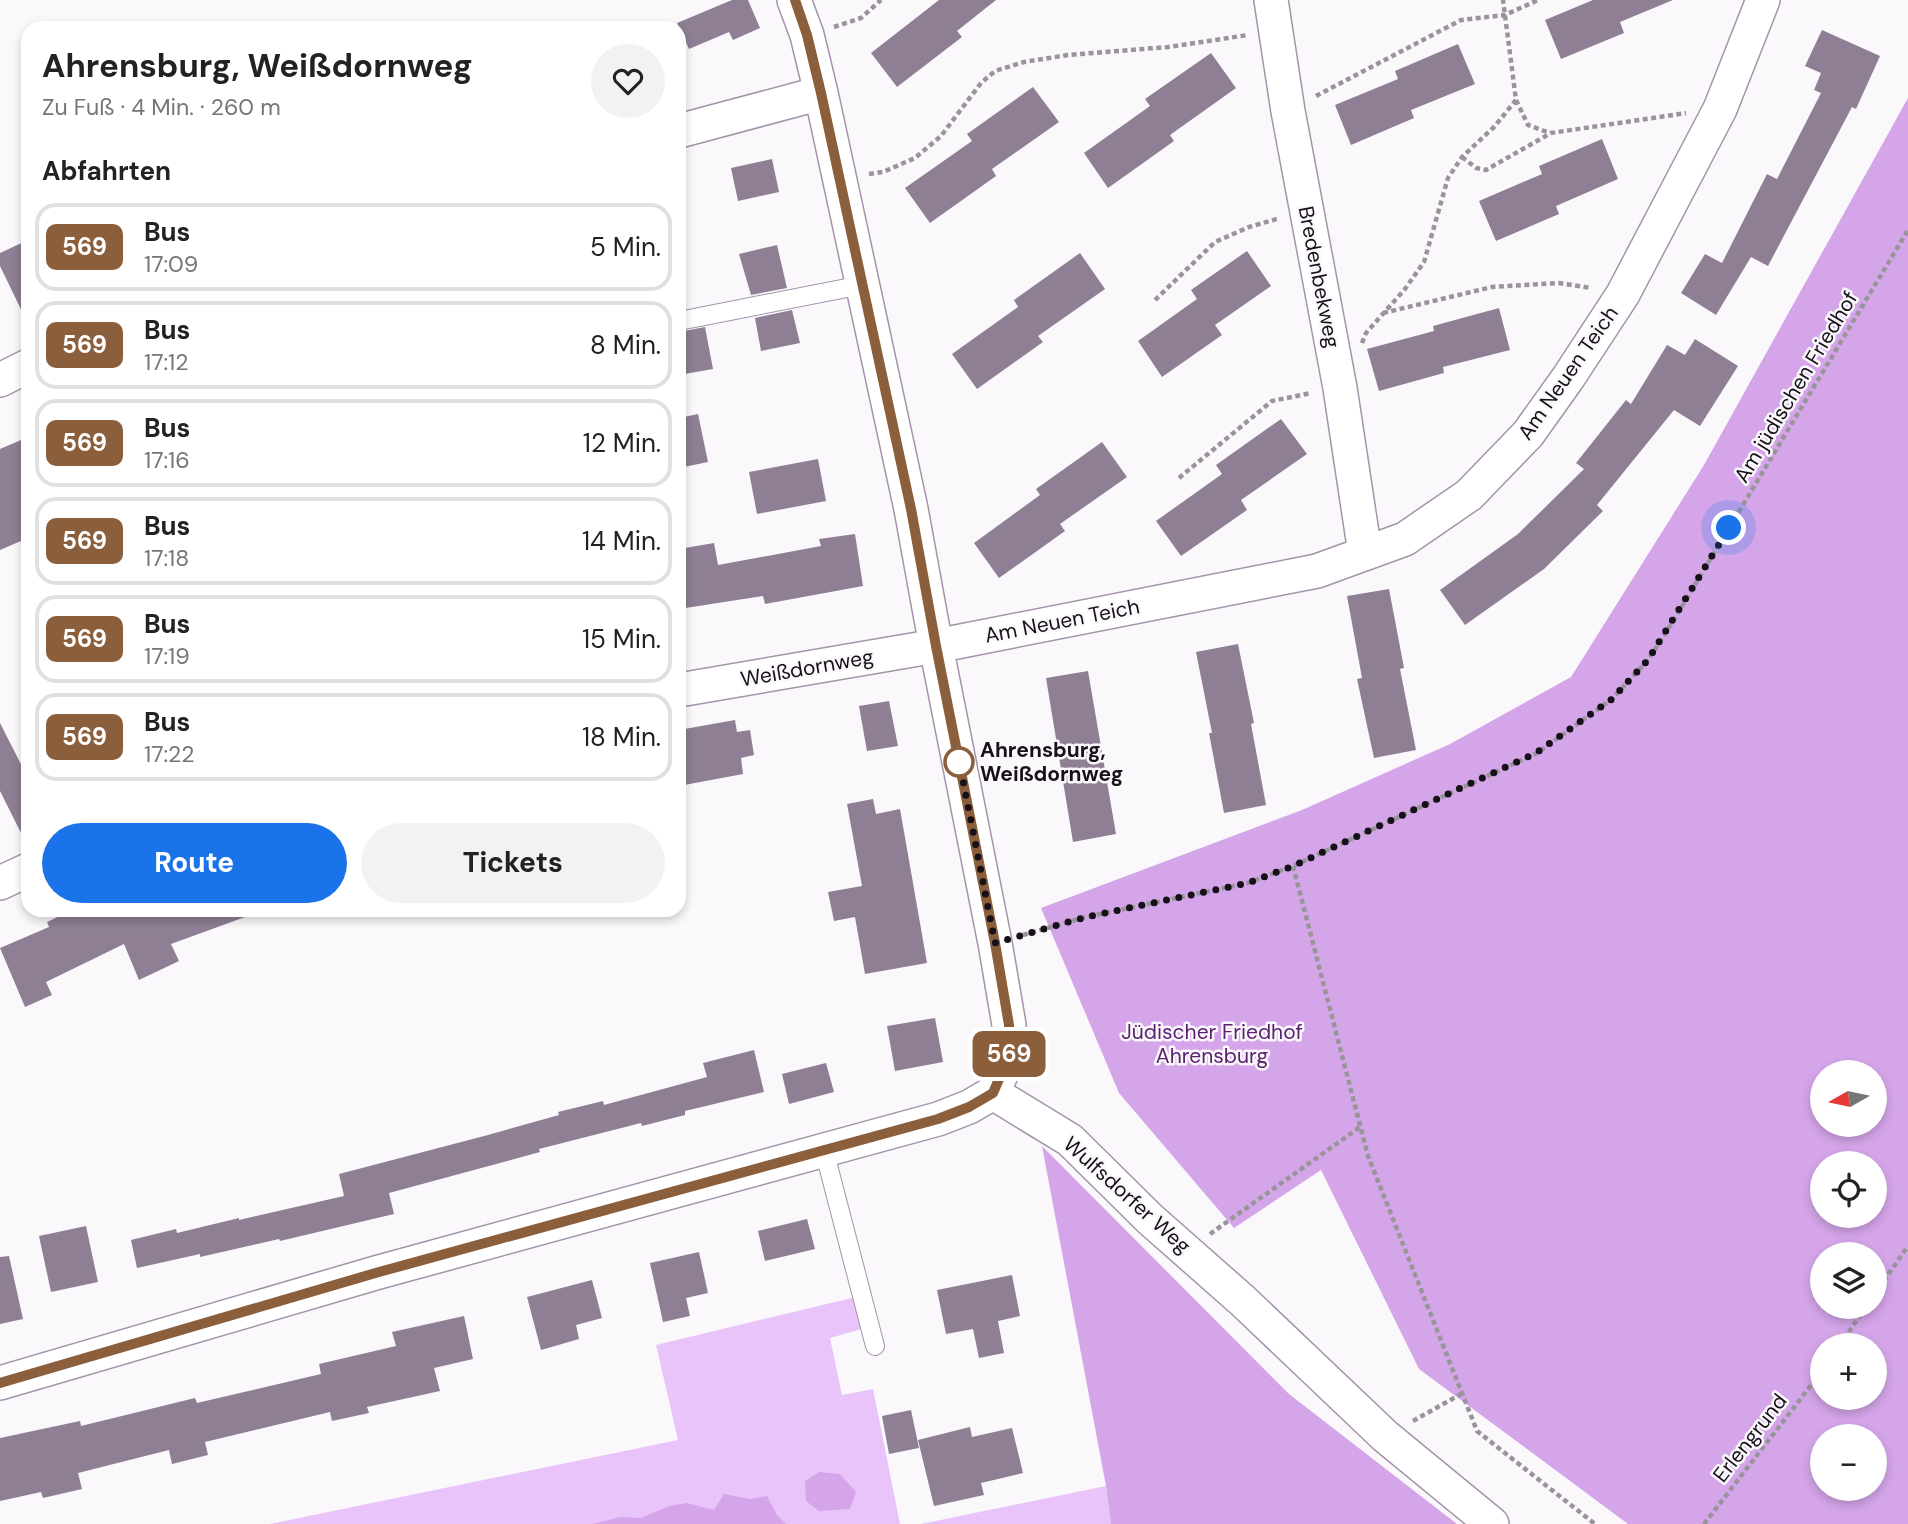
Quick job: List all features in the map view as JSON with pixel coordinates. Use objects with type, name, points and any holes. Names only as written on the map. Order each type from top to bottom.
[{"type":"street","points":[[0,1383],[379,1272],[938,1119],[969,1107],[993,1093],[1009,1056],[1009,1025],[995,943],[911,509],[821,93],[807,35],[794,0]]},
{"type":"street","name":"Bredenbekweg","points":[[1271,0],[1288,111],[1340,388],[1365,553]]},
{"type":"street","name":"Am Neuen Teich","points":[[936,646],[1317,571],[1405,539],[1469,495],[1528,434],[1623,294],[1720,109],[1763,0]]},
{"type":"street","points":[[686,129],[821,93]]},
{"type":"street","points":[[0,380],[21,370]]},
{"type":"street","name":"Weißdornweg","points":[[686,689],[936,646]]},
{"type":"street","points":[[0,883],[21,873]]},
{"type":"street","name":"Wulfsdorfer Weg","points":[[993,1093],[1069,1140],[1150,1219],[1187,1250],[1385,1436],[1492,1524]]},
{"type":"lane","points":[[686,320],[862,285]]},
{"type":"lane","points":[[824,1150],[875,1346]]},
{"type":"path","points":[[807,35],[861,18],[881,0]]},
{"type":"path","points":[[1503,0],[1516,100],[1528,125],[1551,133]]},
{"type":"path","points":[[1288,111],[1461,20],[1505,15],[1538,0]]},
{"type":"path","points":[[840,178],[883,172],[915,158],[941,136],[981,83],[995,71],[1024,62],[1068,55],[1168,47],[1251,35]]},
{"type":"path","points":[[1361,344],[1382,313],[1405,289],[1424,262],[1448,178],[1462,156],[1494,127],[1516,100]]},
{"type":"path","points":[[1462,156],[1476,169],[1486,170],[1551,133],[1720,109]]},
{"type":"path","points":[[1155,300],[1215,242],[1249,227],[1280,218]]},
{"type":"path","name":"Am jüdischen Friedhof","points":[[995,943],[1086,917],[1248,883],[1293,866],[1536,753],[1612,699],[1648,660],[1672,623],[1908,230]]},
{"type":"path","points":[[1382,313],[1492,287],[1559,282],[1623,294]]},
{"type":"path","points":[[1179,478],[1272,401],[1315,392]]},
{"type":"path","points":[[1293,866],[1368,1156],[1477,1431],[1595,1524]]},
{"type":"path","points":[[1187,1250],[1360,1127]]},
{"type":"path","points":[[1887,1276],[1908,1246]]},
{"type":"path","name":"Erlengrund","points":[[1704,1524],[1810,1387]]},
{"type":"path","points":[[1385,1436],[1461,1394]]},
{"type":"shaded area","points":[[856,1297],[862,1329],[830,1338],[842,1395],[873,1389],[900,1524],[270,1524],[678,1440],[656,1345]]},
{"type":"shaded area","points":[[1106,1486],[1111,1524],[921,1524]]},
{"type":"green space","name":"Jüdischer Friedhof Ahrensburg","points":[[1908,98],[1908,1524],[1628,1524],[1419,1369],[1321,1170],[1234,1228],[1119,1093],[1041,908],[1302,810],[1450,744],[1571,677],[1704,465]]},
{"type":"green space","points":[[1042,1146],[1289,1394],[1457,1524],[1111,1524]]},
{"type":"green space","points":[[819,1472],[840,1474],[856,1492],[850,1509],[819,1511],[806,1501],[805,1481]]},
{"type":"green space","points":[[724,1494],[750,1499],[767,1496],[777,1515],[786,1524],[593,1524],[620,1517],[641,1518],[669,1506],[687,1503],[714,1510]]},
{"type":"building","points":[[732,0],[748,0],[760,28],[733,40],[729,32],[689,49],[686,42],[686,21],[682,21]]},
{"type":"building","points":[[939,0],[996,0],[957,31],[962,37],[897,87],[871,53]]},
{"type":"building","points":[[1593,0],[1673,0],[1620,22],[1624,33],[1561,59],[1545,20]]},
{"type":"building","points":[[1822,30],[1880,56],[1856,109],[1852,107],[1768,266],[1751,257],[1716,315],[1681,293],[1705,254],[1722,263],[1767,174],[1777,179],[1821,93],[1814,90],[1821,73],[1805,66]]},
{"type":"building","points":[[1458,44],[1475,84],[1411,110],[1414,118],[1351,145],[1335,105],[1398,79],[1395,71]]},
{"type":"building","points":[[1211,53],[1236,88],[1170,135],[1174,141],[1108,188],[1084,153],[1150,106],[1145,99]]},
{"type":"building","points":[[1033,87],[1059,122],[992,169],[996,176],[930,223],[905,188],[972,141],[967,134]]},
{"type":"building","points":[[1602,139],[1618,179],[1556,206],[1559,214],[1496,241],[1479,201],[1542,174],[1539,166]]},
{"type":"building","points":[[772,159],[779,192],[738,201],[731,168]]},
{"type":"building","points":[[21,243],[21,310],[0,266],[0,253]]},
{"type":"building","points":[[777,245],[787,288],[751,295],[739,254]]},
{"type":"building","points":[[1247,251],[1271,286],[1215,325],[1222,335],[1162,377],[1138,341],[1197,299],[1191,290]]},
{"type":"building","points":[[1080,253],[1105,289],[1038,336],[1043,342],[977,389],[952,354],[1018,307],[1014,300]]},
{"type":"building","points":[[1499,308],[1510,350],[1443,367],[1444,373],[1379,391],[1367,349],[1434,331],[1433,326]]},
{"type":"building","points":[[792,310],[800,343],[761,351],[755,318]]},
{"type":"building","points":[[705,327],[713,369],[686,374],[686,331]]},
{"type":"building","points":[[1695,339],[1738,366],[1700,426],[1674,410],[1597,505],[1603,511],[1544,569],[1465,625],[1440,590],[1518,534],[1584,469],[1576,463],[1626,400],[1631,404],[1667,345],[1685,355]]},
{"type":"building","points":[[698,414],[708,462],[686,467],[686,417]]},
{"type":"building","points":[[1281,419],[1307,454],[1241,500],[1247,510],[1181,556],[1156,521],[1222,474],[1216,465]]},
{"type":"building","points":[[21,440],[21,541],[0,550],[0,449]]},
{"type":"building","points":[[1102,442],[1127,477],[1060,524],[1065,531],[999,578],[974,543],[1040,495],[1036,489]]},
{"type":"building","points":[[818,459],[826,501],[757,514],[749,472]]},
{"type":"building","points":[[855,534],[863,586],[765,604],[763,596],[686,608],[686,548],[714,543],[718,565],[821,546],[819,539]]},
{"type":"building","points":[[1389,589],[1404,668],[1400,669],[1416,750],[1374,758],[1357,679],[1362,678],[1347,596]]},
{"type":"building","points":[[1238,644],[1254,723],[1251,724],[1266,805],[1224,813],[1196,652]]},
{"type":"building","points":[[1088,671],[1116,834],[1073,842],[1046,678]]},
{"type":"building","points":[[889,701],[898,746],[867,751],[859,706]]},
{"type":"building","points":[[735,720],[737,732],[750,730],[754,755],[741,758],[743,774],[686,785],[686,729]]},
{"type":"building","points":[[0,723],[21,764],[21,833],[0,791]]},
{"type":"building","points":[[873,799],[876,814],[900,809],[927,963],[865,974],[855,917],[834,921],[828,892],[862,886],[847,804]]},
{"type":"building","points":[[57,917],[245,917],[171,944],[179,961],[139,980],[124,944],[46,982],[52,995],[25,1007],[0,948],[49,927],[47,922]]},
{"type":"building","points":[[935,1018],[943,1062],[895,1071],[887,1026]]},
{"type":"building","points":[[754,1050],[764,1092],[685,1111],[685,1115],[642,1126],[641,1123],[539,1149],[540,1152],[389,1193],[394,1214],[280,1241],[279,1239],[137,1268],[131,1240],[176,1229],[177,1233],[344,1196],[339,1174],[559,1115],[558,1112],[603,1101],[604,1105],[707,1077],[703,1063]]},
{"type":"building","points":[[826,1063],[834,1092],[789,1104],[782,1074]]},
{"type":"building","points":[[807,1219],[815,1249],[765,1261],[758,1231]]},
{"type":"building","points":[[86,1226],[98,1282],[51,1292],[39,1236]]},
{"type":"building","points":[[699,1252],[708,1293],[686,1298],[690,1316],[663,1322],[650,1263]]},
{"type":"building","points":[[9,1256],[23,1319],[0,1324],[0,1257]]},
{"type":"building","points":[[1012,1275],[1020,1316],[998,1321],[1004,1353],[979,1358],[973,1329],[946,1334],[937,1290]]},
{"type":"building","points":[[592,1280],[602,1318],[576,1325],[579,1339],[541,1350],[527,1297]]},
{"type":"building","points":[[464,1316],[473,1359],[434,1368],[440,1391],[367,1407],[369,1413],[332,1421],[330,1412],[205,1442],[208,1455],[172,1464],[169,1450],[78,1473],[82,1489],[43,1498],[41,1492],[0,1501],[0,1438],[80,1421],[81,1426],[195,1398],[197,1403],[321,1374],[319,1364],[396,1346],[392,1332]]},
{"type":"building","points":[[911,1410],[919,1448],[889,1454],[882,1416]]},
{"type":"building","points":[[970,1427],[972,1437],[1012,1428],[1023,1473],[981,1483],[984,1495],[934,1506],[918,1440]]},
{"type":"bus line","name":"569","points":[[0,1383],[379,1272],[938,1119],[969,1107],[993,1093],[1009,1056],[1009,1025],[995,943],[911,509],[821,93],[807,35],[795,0]]},
{"type":"place","name":"Ahrensburg, Weißdornweg","points":[[959,762]]},
{"type":"route","points":[[959,762],[995,943],[1086,917],[1248,883],[1293,866],[1536,753],[1612,699],[1648,660],[1729,528]]}]
